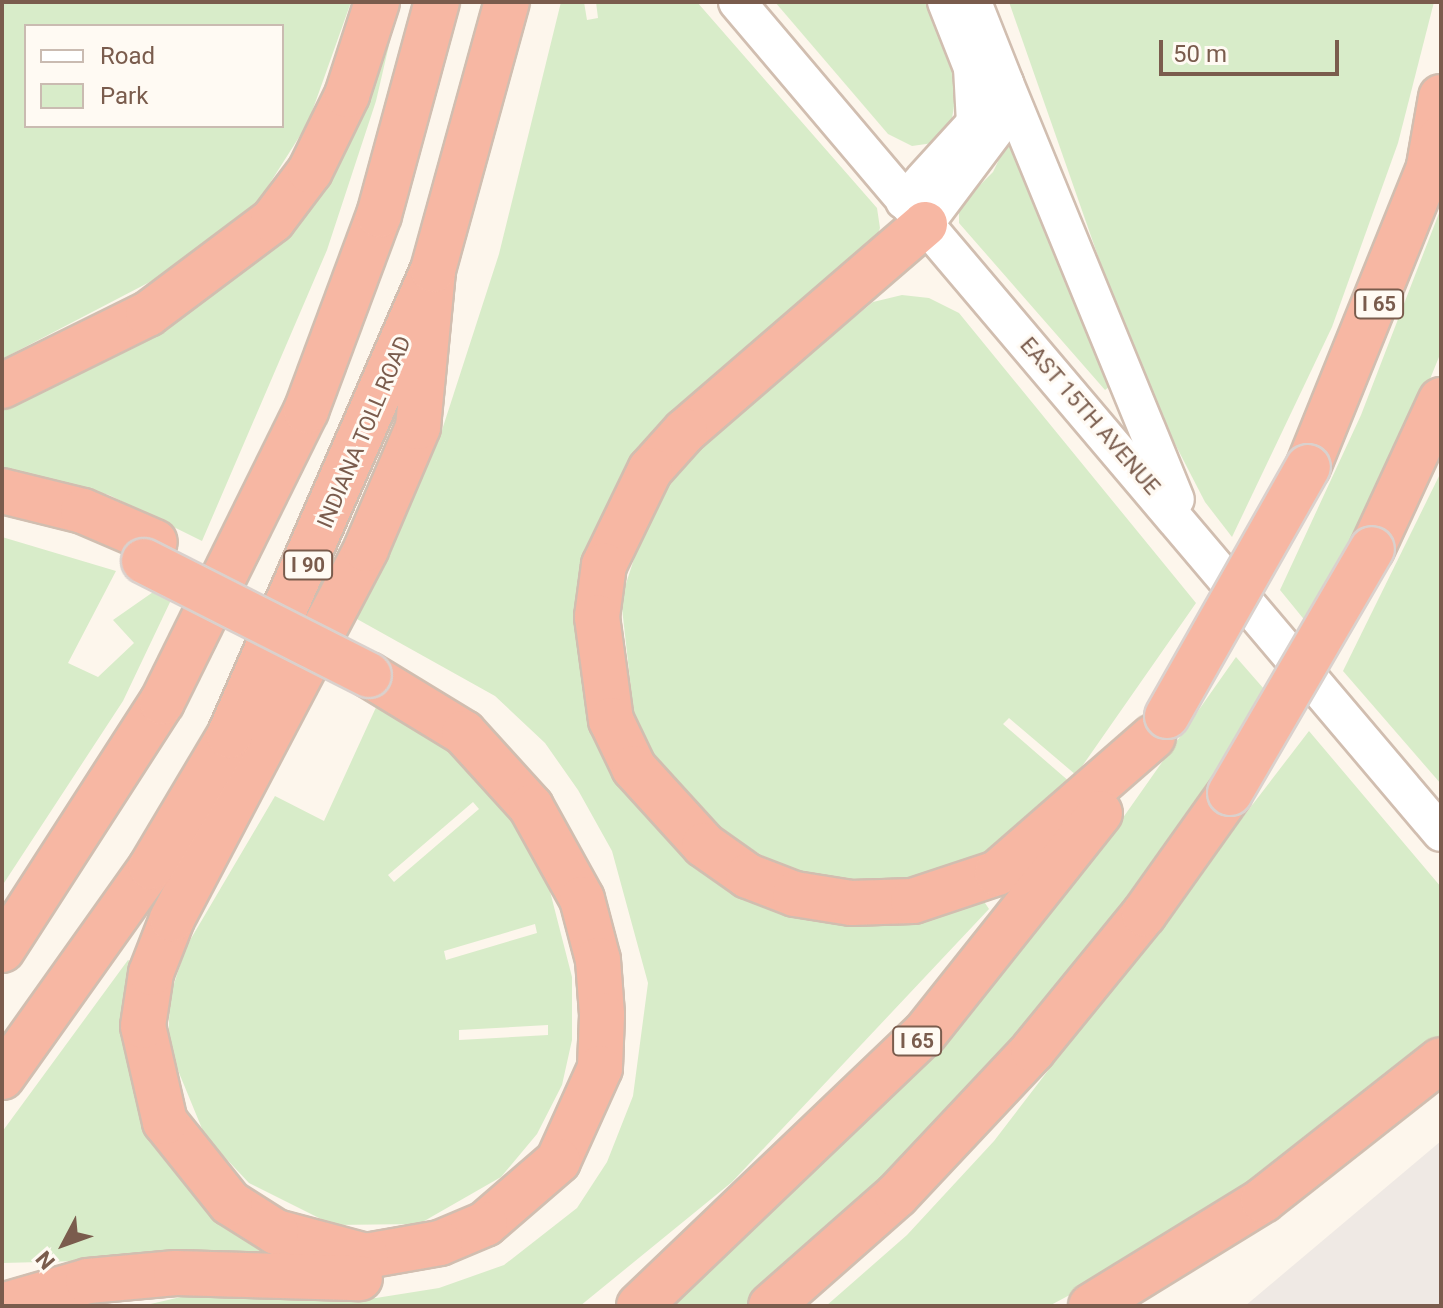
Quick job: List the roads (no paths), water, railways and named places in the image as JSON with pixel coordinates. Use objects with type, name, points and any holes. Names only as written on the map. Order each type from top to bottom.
[{"type":"highway","points":[[2,386],[148,314],[273,220],[310,171],[347,95],[377,2]]},
{"type":"highway","points":[[2,950],[162,702],[306,411],[379,215],[437,2]]},
{"type":"highway","name":"INDIANA TOLL ROAD","points":[[2,1077],[151,867],[229,736],[433,270],[507,2]]},
{"type":"highway","points":[[1426,186],[1441,97]]},
{"type":"highway","name":"I 65","points":[[639,1306],[925,1033],[1004,942],[1160,726],[1308,467],[1426,186],[1441,138]]},
{"type":"highway","points":[[914,213],[685,431],[650,470],[604,565],[597,617],[611,720],[634,768],[704,845],[748,876],[795,894],[851,903],[913,901],[997,873],[1160,726]]},
{"type":"highway","points":[[374,665],[464,733],[531,807],[582,899],[598,960],[602,1015],[600,1068],[558,1161],[485,1224],[440,1243],[366,1256],[276,1232],[230,1203],[165,1122],[148,1074],[143,1026],[151,973],[172,919],[366,549],[418,427],[433,270]]},
{"type":"highway","points":[[771,1306],[897,1195],[1033,1050],[1230,793],[1372,549],[1441,400]]},
{"type":"highway","points":[[2,491],[83,511],[149,551],[374,665],[454,700],[516,751],[582,838],[599,873],[623,960],[628,1023],[622,1077],[602,1130],[575,1176],[540,1213],[501,1243],[459,1262],[367,1278],[176,1273],[88,1281],[2,1306]]},
{"type":"highway","points":[[2,515],[149,551]]},
{"type":"highway","points":[[1091,1306],[1263,1200],[1441,1060]]},
{"type":"street","name":"EAST 15TH AVENUE","points":[[737,2],[914,213],[1191,533],[1441,833]]},
{"type":"street","points":[[914,213],[975,123],[972,68],[946,2]]},
{"type":"street","points":[[973,2],[1191,533]]},
{"type":"street","points":[[914,213],[986,151],[1000,124],[1005,83]]}]
